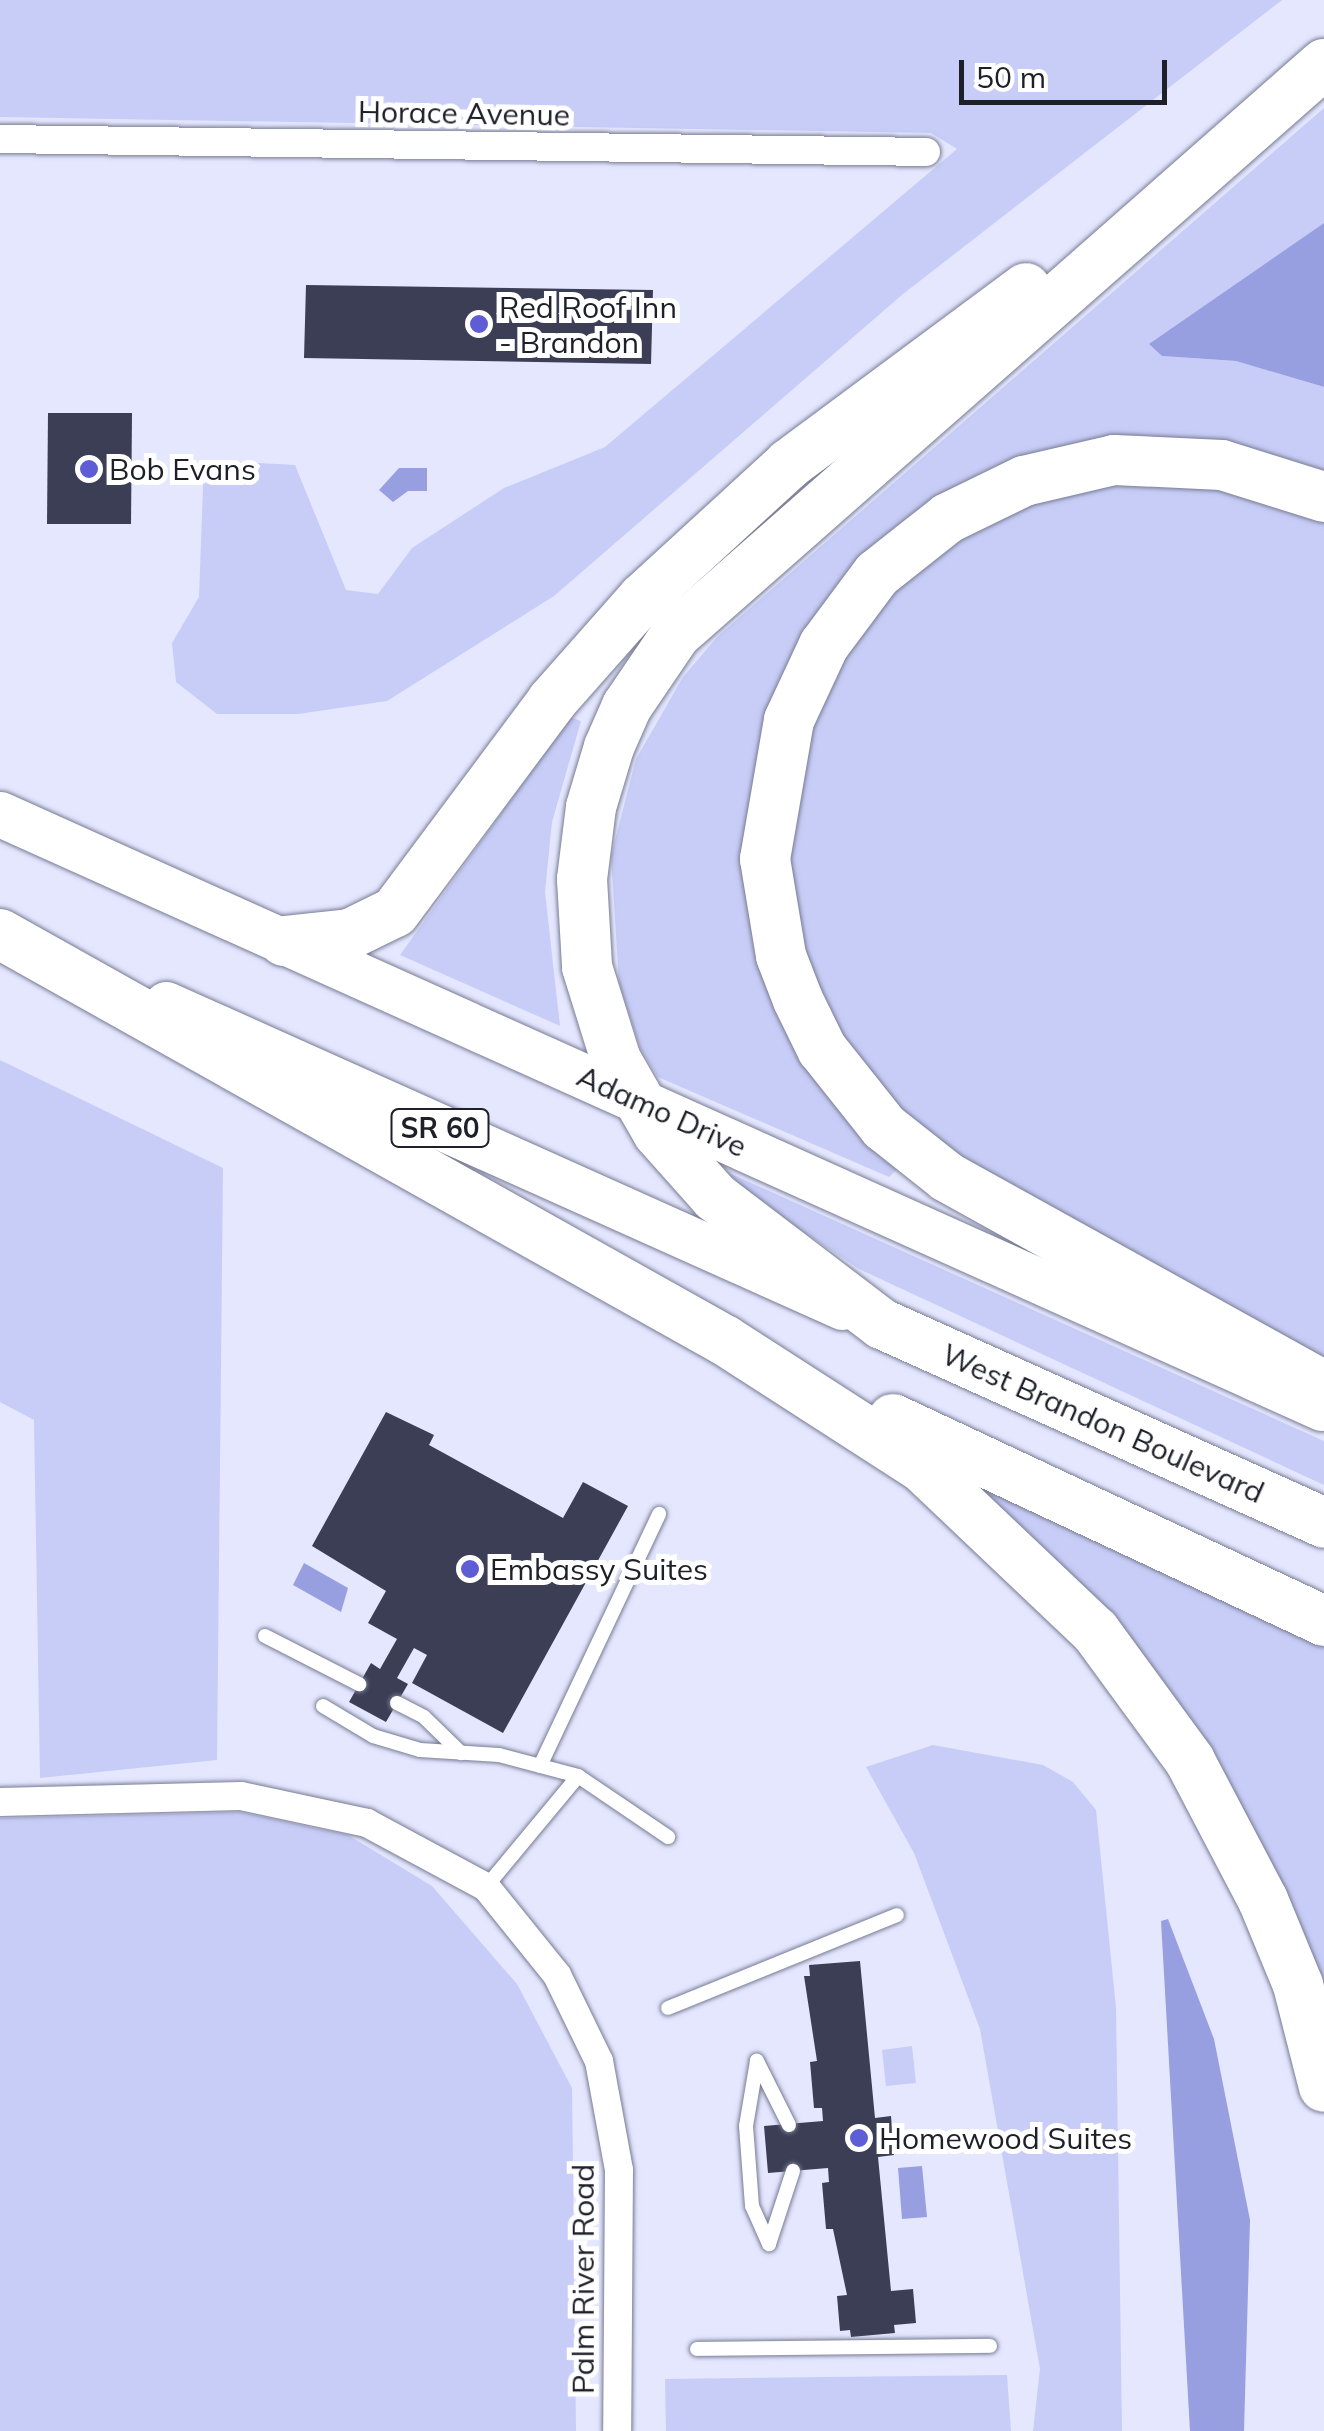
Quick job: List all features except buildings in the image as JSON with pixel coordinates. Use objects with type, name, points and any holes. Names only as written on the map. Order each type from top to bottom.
[{"type":"highway","points":[[284,941],[350,934],[395,912],[563,688],[643,598],[744,502],[893,384],[1286,101],[1324,64]]},
{"type":"highway","name":"West Brandon Boulevard","points":[[1286,101],[739,573],[651,667],[599,776],[582,879],[587,967],[600,1019],[636,1100],[715,1197],[882,1324],[1324,1523]]},
{"type":"highway","points":[[1324,497],[1222,465],[1114,460],[1024,481],[948,518],[877,574],[824,645],[790,720],[765,859],[781,956],[798,1000],[822,1049],[884,1127],[947,1177],[1324,1386]]},
{"type":"highway","points":[[0,932],[726,1341],[923,1468],[1042,1576],[1131,1676],[1190,1761],[1263,1900],[1298,1984],[1324,2087]]},
{"type":"highway","points":[[726,1341],[1324,1621]]},
{"type":"main road","name":"Adamo Drive","points":[[0,814],[1324,1409]]},
{"type":"main road","name":"SR 60","points":[[0,932],[882,1324]]},
{"type":"street","name":"Horace Avenue","points":[[0,139],[926,152]]},
{"type":"street","name":"Palm River Road","points":[[0,1802],[241,1796],[367,1823],[486,1887],[558,1974],[599,2062],[619,2170],[616,2431]]},
{"type":"lane","points":[[540,1766],[658,1514]]},
{"type":"lane","points":[[265,1636],[359,1684]]},
{"type":"lane","points":[[396,1703],[424,1718],[461,1753]]},
{"type":"lane","points":[[323,1706],[372,1736],[420,1750],[461,1753],[578,1776],[668,1837]]},
{"type":"lane","points":[[486,1887],[578,1776]]},
{"type":"lane","points":[[668,2008],[897,1915]]},
{"type":"lane","points":[[789,2124],[757,2060],[746,2126],[752,2206],[769,2244],[793,2171]]},
{"type":"lane","points":[[697,2349],[990,2346]]},
{"type":"shaded area","points":[[0,0],[1282,0],[903,294],[554,596],[387,701],[298,714],[217,714],[176,682],[172,643],[199,597],[204,460],[295,465],[346,590],[378,594],[412,548],[504,488],[605,447],[957,149],[931,133],[0,117]]},
{"type":"shaded area","points":[[1324,108],[1324,223],[1150,344],[1162,356],[1236,361],[1324,387],[1324,479],[1129,442],[858,575],[755,867],[907,1160],[889,1177],[658,1077],[641,1050],[619,983],[611,856],[636,759],[683,677],[718,636]]},
{"type":"shaded area","points":[[1324,223],[1324,387],[1236,361],[1162,356],[1149,344]]},
{"type":"shaded area","points":[[399,468],[427,468],[427,491],[408,491],[393,502],[379,490]]},
{"type":"shaded area","points":[[1154,470],[1324,510],[1324,1359],[949,1161],[848,1064],[788,914],[791,753],[858,621],[965,523]]},
{"type":"shaded area","points":[[570,717],[581,721],[552,822],[545,892],[560,1026],[400,955]]},
{"type":"shaded area","points":[[0,1060],[223,1168],[217,1760],[40,1778],[34,1420],[0,1402]]},
{"type":"shaded area","points":[[727,1172],[1324,1441],[1324,1485],[859,1269],[760,1203]]},
{"type":"shaded area","points":[[990,1487],[1324,1642],[1324,2012],[1303,1951],[981,1497]]},
{"type":"shaded area","points":[[304,1563],[348,1588],[341,1612],[293,1585]]},
{"type":"shaded area","points":[[933,1745],[1043,1765],[1073,1782],[1096,1810],[1116,2008],[1122,2431],[1033,2431],[1040,2369],[980,2029],[914,1853],[866,1767]]},
{"type":"shaded area","points":[[240,1812],[348,1835],[432,1886],[517,1984],[572,2088],[576,2431],[0,2431],[0,1818]]},
{"type":"shaded area","points":[[1168,1919],[1214,2039],[1250,2220],[1244,2431],[1190,2431],[1161,1921]]},
{"type":"shaded area","points":[[912,2046],[916,2083],[886,2086],[882,2050]]},
{"type":"shaded area","points":[[922,2166],[927,2217],[902,2219],[898,2168]]},
{"type":"shaded area","points":[[1007,2375],[1011,2431],[666,2431],[665,2379]]},
{"type":"place","name":"Red Roof Inn - Brandon","points":[[479,324]]},
{"type":"place","name":"Bob Evans","points":[[89,469]]},
{"type":"place","name":"Embassy Suites","points":[[470,1569]]},
{"type":"place","name":"Homewood Suites","points":[[859,2138]]}]
